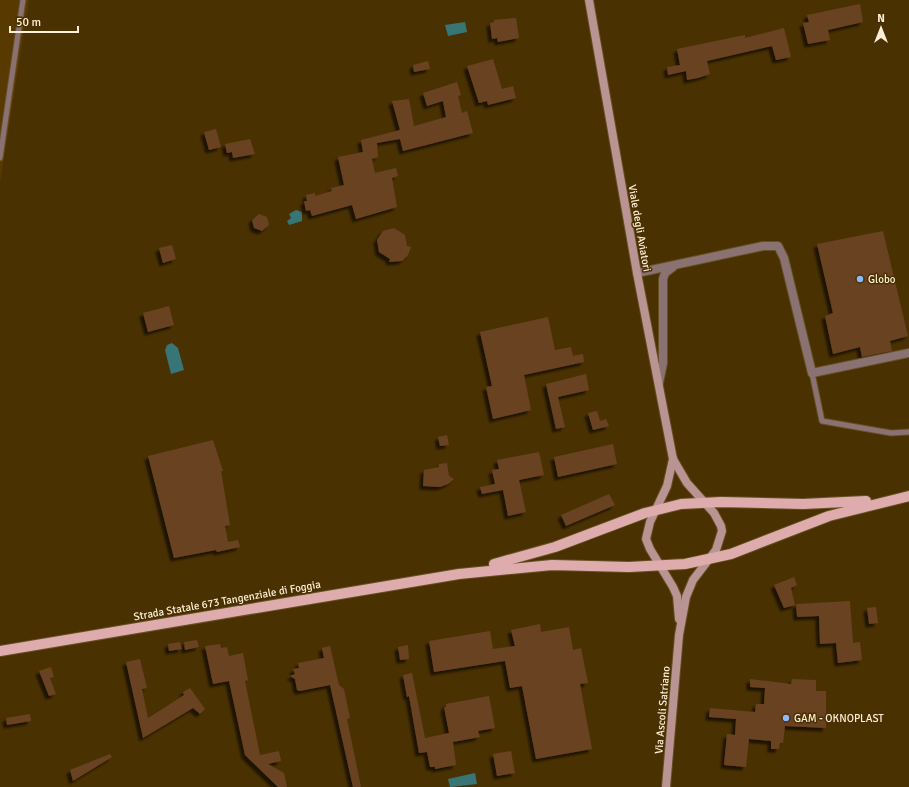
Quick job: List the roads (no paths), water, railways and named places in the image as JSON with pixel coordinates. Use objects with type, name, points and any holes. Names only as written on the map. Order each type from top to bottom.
[{"type":"main road","name":"Viale degli Aviatori","points":[[589,0],[637,273],[673,458],[687,483],[705,502]]},
{"type":"main road","name":"Viale degli Aviatori","points":[[656,510],[666,486],[673,458]]},
{"type":"main road","name":"Strada Statale 673 Tangenziale di Foggia","points":[[459,574],[555,548],[623,520],[681,504],[705,502],[817,504],[905,496]]},
{"type":"main road","name":"Strada Statale 673 Tangenziale di Foggia","points":[[0,651],[459,574],[552,565],[629,567],[660,566],[710,560],[742,550],[817,519],[905,496]]},
{"type":"main road","name":"Via Ascoli Satriano","points":[[666,787],[679,635],[688,589],[699,572],[710,560],[720,543],[722,532],[718,519],[705,502]]},
{"type":"main road","name":"Via Ascoli Satriano","points":[[656,510],[647,530],[646,539],[650,549],[677,596],[679,635]]},
{"type":"street","points":[[637,273],[763,246],[778,246],[784,258],[812,373],[909,353]]},
{"type":"street","points":[[659,383],[663,363],[663,279],[665,273],[674,266]]},
{"type":"lane","points":[[0,158],[23,0]]},
{"type":"lane","points":[[812,373],[822,421],[891,434],[909,432]]},
{"type":"water","points":[[465,22],[467,32],[448,36],[445,25]]},
{"type":"water","points":[[296,210],[302,212],[302,221],[289,225],[287,221],[291,218],[289,214]]},
{"type":"water","points":[[172,343],[178,348],[184,370],[171,374],[165,350],[167,345]]},
{"type":"water","points":[[475,773],[477,784],[450,787],[448,779]]},
{"type":"place","name":"Globo","points":[[860,279]]},
{"type":"place","name":"GAM - OKNOPLAST","points":[[786,718]]}]
